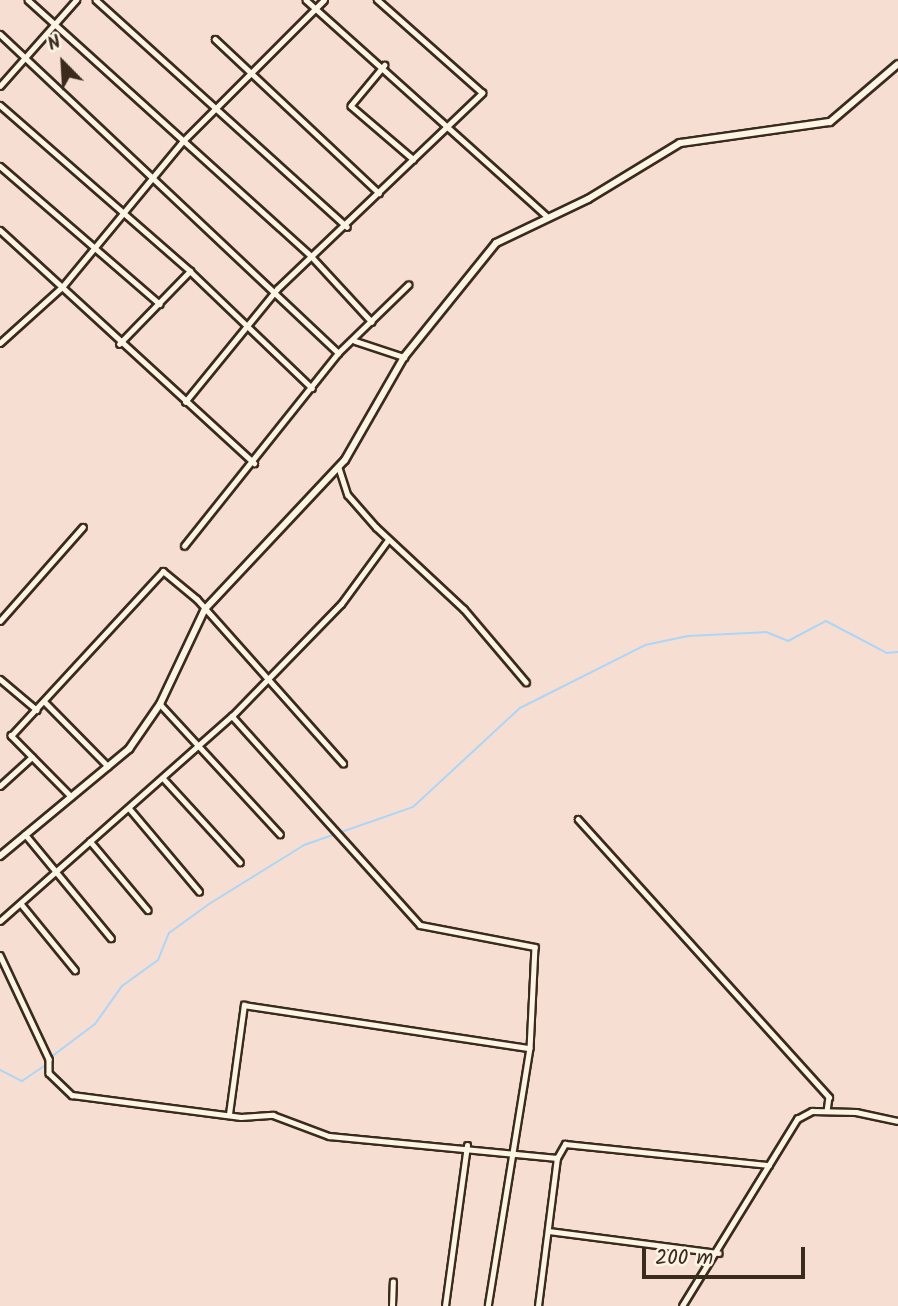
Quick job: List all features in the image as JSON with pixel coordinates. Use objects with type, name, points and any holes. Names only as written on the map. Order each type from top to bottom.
[{"type":"street","points":[[28,0],[312,257],[372,322]]},
{"type":"street","points":[[0,86],[76,0]]},
{"type":"street","points":[[96,0],[347,226]]},
{"type":"street","points":[[306,0],[451,124],[548,217]]},
{"type":"street","points":[[0,343],[63,286],[127,215],[183,141],[324,0]]},
{"type":"street","points":[[185,402],[250,327],[277,289],[347,226],[482,93],[377,0]]},
{"type":"street","points":[[0,34],[277,289],[338,353]]},
{"type":"street","points":[[215,39],[379,193]]},
{"type":"street","points":[[0,856],[110,767],[160,704],[205,609],[339,468],[404,356],[495,243],[548,217],[680,143],[830,122],[898,64]]},
{"type":"street","points":[[385,65],[351,106],[413,159]]},
{"type":"street","points":[[0,105],[190,271],[313,388]]},
{"type":"street","points":[[0,166],[160,304]]},
{"type":"street","points":[[0,230],[63,286],[120,344],[254,463]]},
{"type":"street","points":[[120,344],[190,271]]},
{"type":"street","points":[[184,546],[254,463],[338,353],[355,341],[408,285]]},
{"type":"street","points":[[355,341],[404,356]]},
{"type":"street","points":[[339,468],[348,495],[388,540],[464,609],[526,682]]},
{"type":"street","points":[[0,621],[83,527]]},
{"type":"street","points":[[0,921],[22,905],[55,870],[129,808],[197,743],[232,716],[341,604],[388,540]]},
{"type":"street","points":[[73,799],[11,736],[163,571],[205,609],[265,681],[343,764]]},
{"type":"street","points":[[0,679],[37,710]]},
{"type":"street","points":[[45,702],[110,767]]},
{"type":"street","points":[[160,704],[280,834]]},
{"type":"street","points":[[232,716],[420,925],[535,947],[530,1048],[488,1306]]},
{"type":"street","points":[[0,786],[32,757]]},
{"type":"street","points":[[163,777],[240,862]]},
{"type":"street","points":[[129,808],[199,891]]},
{"type":"street","points":[[578,819],[830,1097],[827,1111]]},
{"type":"street","points":[[24,834],[111,938]]},
{"type":"street","points":[[90,841],[148,910]]},
{"type":"street","points":[[22,905],[75,970]]},
{"type":"street","points":[[0,955],[57,1085],[72,1095],[229,1114],[274,1115],[329,1136],[467,1145],[557,1158]]},
{"type":"street","points":[[229,1114],[244,1005],[530,1048]]},
{"type":"street","points":[[682,1306],[719,1253],[797,1119],[827,1111],[898,1121]]},
{"type":"street","points":[[538,1306],[557,1158],[565,1144],[769,1164]]},
{"type":"street","points":[[445,1306],[467,1145]]},
{"type":"street","points":[[549,1231],[719,1253]]},
{"type":"street","points":[[392,1306],[393,1282]]},
{"type":"waterway","points":[[51,1057],[95,1024],[122,986],[158,960],[169,933],[209,904],[304,845],[413,807],[520,708],[645,645],[688,636],[766,632],[788,641],[826,621],[887,653],[898,652]]},
{"type":"waterway","points":[[0,1070],[22,1081],[46,1065]]}]
